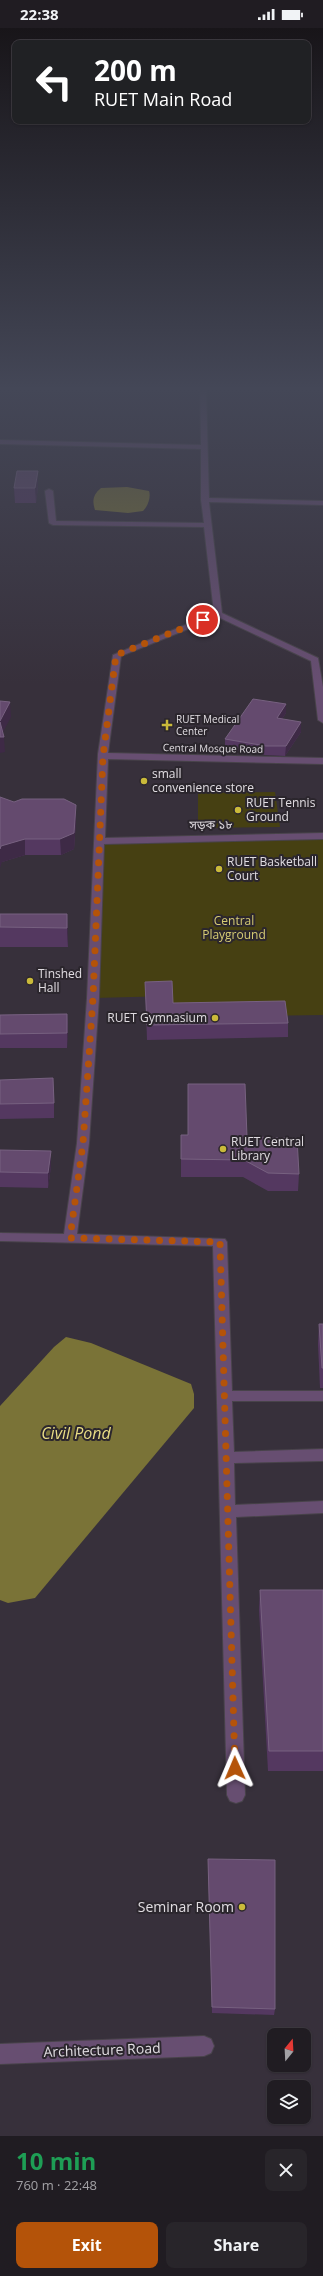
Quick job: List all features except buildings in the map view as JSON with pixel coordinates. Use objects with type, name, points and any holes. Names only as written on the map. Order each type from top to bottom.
[{"type":"street","points":[[204,486],[207,525],[218,614]]},
{"type":"street","points":[[48,491],[53,523],[207,525]]},
{"type":"street","points":[[205,500],[323,503]]},
{"type":"street","points":[[70,1238],[83,1143],[93,998],[103,756],[116,655],[218,614],[319,660],[323,720]]},
{"type":"street","name":"Central Mosque Road","points":[[103,756],[323,761]]},
{"type":"street","name":"সড়ক ১৮","points":[[99,841],[323,836]]},
{"type":"street","points":[[0,1237],[220,1242],[229,1511],[236,1795]]},
{"type":"street","points":[[224,1396],[323,1396]]},
{"type":"street","points":[[227,1458],[323,1455]]},
{"type":"street","points":[[229,1511],[323,1507]]},
{"type":"street","name":"Architecture Road","points":[[0,2054],[204,2046]]},
{"type":"shaded area","points":[[0,486],[323,486],[323,2136],[0,2136]]},
{"type":"green space","name":"RUET Tennis Ground","points":[[275,792],[280,827],[198,828],[198,793]]},
{"type":"green space","name":"Central Playground","points":[[323,840],[323,1015],[173,1017],[172,996],[93,998],[99,841]]},
{"type":"water","points":[[127,487],[149,491],[149,501],[143,511],[128,513],[95,510],[94,498],[96,493],[101,488]]},
{"type":"water","name":"Civil Pond","points":[[66,1337],[91,1343],[191,1384],[194,1394],[194,1408],[35,1598],[8,1603],[0,1600],[0,1406],[54,1347]]},
{"type":"place","name":"RUET Medical Center","points":[[167,725]]},
{"type":"place","name":"small convenience store","points":[[144,781]]},
{"type":"place","name":"RUET Tennis Ground","points":[[238,810]]},
{"type":"place","name":"RUET Basketball Court","points":[[219,869]]},
{"type":"place","name":"Tinshed Hall","points":[[30,981]]},
{"type":"place","name":"RUET Gymnasium","points":[[215,1018]]},
{"type":"place","name":"RUET Central Library","points":[[223,1149]]},
{"type":"place","name":"Seminar Room","points":[[242,1907]]},
{"type":"route","points":[[203,620],[116,655],[103,756],[93,998],[86,1082],[83,1143],[70,1238],[220,1242],[224,1396],[232,1596],[235,1768]]}]
